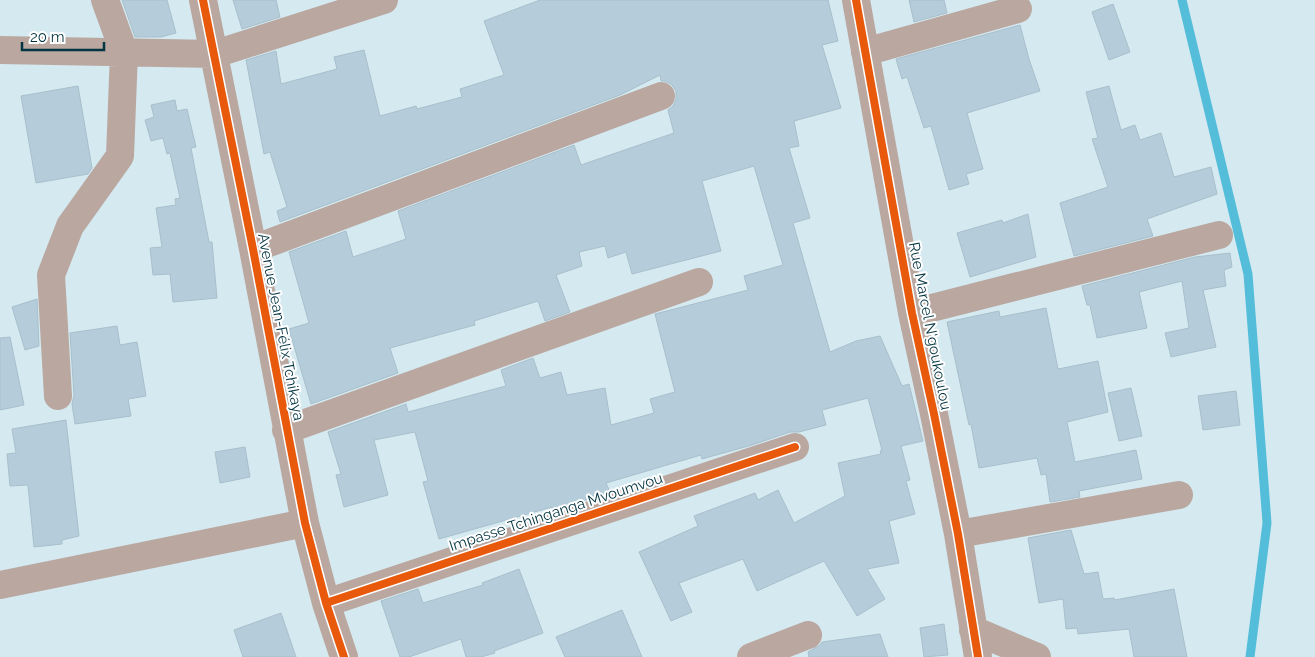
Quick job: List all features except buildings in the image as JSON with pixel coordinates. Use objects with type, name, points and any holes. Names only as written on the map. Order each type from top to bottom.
[{"type":"street","points":[[58,396],[50,274],[70,226],[120,156],[124,52],[105,0]]},
{"type":"street","name":"Avenue Jean-Félix Tchikaya","points":[[203,0],[305,523],[326,604],[344,657]]},
{"type":"street","points":[[0,50],[215,54],[384,0]]},
{"type":"street","name":"Rue Marcel N'goukoulou","points":[[856,0],[912,313],[958,534],[978,657]]},
{"type":"street","points":[[865,52],[1018,9]]},
{"type":"street","points":[[253,249],[661,96]]},
{"type":"street","points":[[912,313],[1220,236]]},
{"type":"street","points":[[286,430],[699,282]]},
{"type":"street","name":"Impasse Tchinganga Mvoumvou","points":[[326,604],[795,447]]},
{"type":"street","points":[[958,534],[1180,495]]},
{"type":"street","points":[[0,585],[305,523]]},
{"type":"street","points":[[973,630],[1037,657]]},
{"type":"street","points":[[751,657],[808,635]]},
{"type":"waterway","points":[[1182,0],[1248,274],[1267,523],[1250,657]]},
{"type":"cycle path","points":[[203,0],[305,523],[326,603],[344,657]]},
{"type":"cycle path","points":[[856,0],[912,313],[958,534],[978,657]]},
{"type":"cycle path","points":[[326,603],[795,447]]}]
